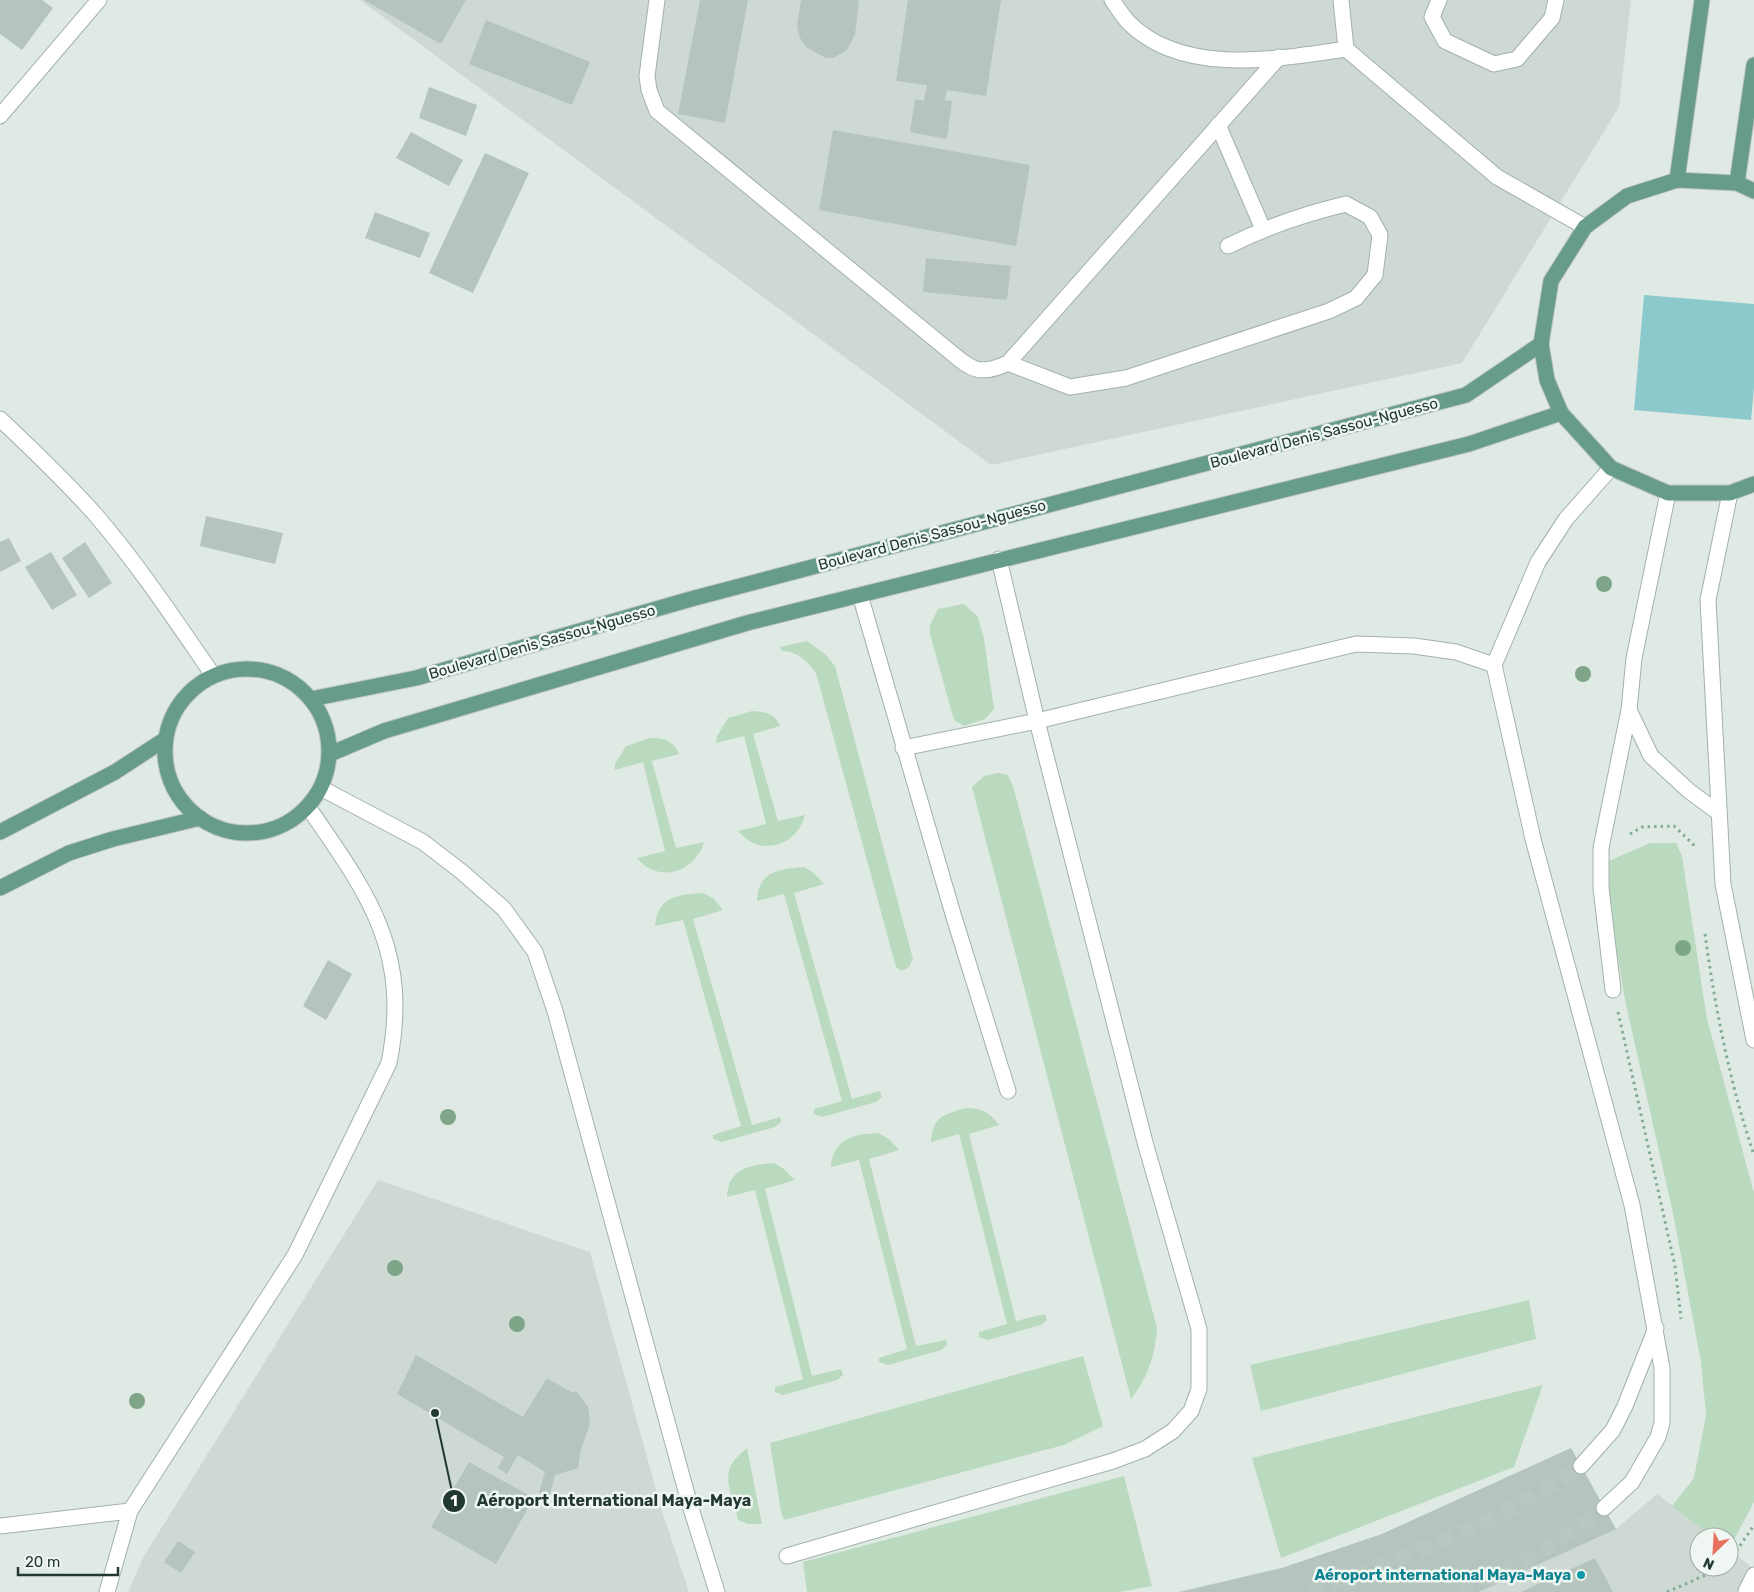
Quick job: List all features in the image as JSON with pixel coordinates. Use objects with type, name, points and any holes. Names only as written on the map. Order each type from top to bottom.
[{"type":"main road","points":[[1677,180],[1702,0]]},
{"type":"main road","points":[[1737,183],[1754,65]]},
{"type":"main road","points":[[1754,191],[1737,183],[1677,180],[1627,196],[1585,227],[1551,281],[1541,344],[1547,380],[1561,414],[1611,468],[1668,493],[1730,493],[1754,484]]},
{"type":"main road","name":"Boulevard Denis Sassou-Nguesso","points":[[311,699],[416,678],[691,598],[1466,395],[1541,344]]},
{"type":"main road","points":[[330,754],[394,728],[747,623],[1469,444],[1561,414]]},
{"type":"main road","points":[[255,668],[296,684],[311,699],[322,715],[330,754],[327,772],[321,788],[308,807],[295,818],[280,826],[248,834],[222,829],[200,818],[183,803],[171,784],[165,763],[164,740],[170,720],[180,701],[195,686],[213,675],[234,669],[255,668]]},
{"type":"main road","points":[[0,832],[115,772],[164,740]]},
{"type":"main road","points":[[0,888],[69,853],[113,839],[200,818]]},
{"type":"street","points":[[0,116],[99,0]]},
{"type":"street","points":[[657,0],[646,76],[657,111],[971,368],[991,371],[1008,363],[1278,57]]},
{"type":"street","points":[[1112,0],[1128,22],[1162,46],[1202,58],[1236,62],[1346,49]]},
{"type":"street","points":[[1340,0],[1346,49],[1497,177],[1585,227]]},
{"type":"street","points":[[1439,0],[1432,17],[1445,41],[1494,64],[1517,59],[1552,18],[1556,0]]},
{"type":"street","points":[[1218,125],[1263,229]]},
{"type":"street","points":[[1008,363],[1070,388],[1126,378],[1329,311],[1356,298],[1375,276],[1380,236],[1370,217],[1346,204],[1305,213],[1263,229],[1228,246]]},
{"type":"street","points":[[0,419],[53,469],[94,514],[136,567],[213,675]]},
{"type":"street","points":[[1604,1508],[1632,1482],[1658,1437],[1662,1423],[1662,1368],[1632,1205],[1533,839],[1494,665],[1538,562],[1566,519],[1611,468]]},
{"type":"street","points":[[1613,990],[1601,888],[1601,848],[1629,710],[1634,658],[1668,493]]},
{"type":"street","points":[[1730,493],[1708,600],[1723,884],[1754,1040]]},
{"type":"street","points":[[787,1556],[1113,1461],[1144,1449],[1173,1431],[1191,1411],[1199,1388],[1199,1329],[1146,1146],[1038,721],[999,559]]},
{"type":"street","points":[[860,595],[903,748],[1008,1091]]},
{"type":"street","points":[[903,748],[1038,721],[1356,644],[1431,648],[1456,652],[1494,665]]},
{"type":"street","points":[[1629,710],[1651,756],[1689,791],[1719,813]]},
{"type":"street","points":[[321,788],[423,842],[462,872],[504,909],[535,952],[555,1011],[716,1592]]},
{"type":"street","points":[[107,1592],[130,1511],[295,1255],[389,1063],[394,1036],[396,999],[392,959],[381,927],[364,893],[308,807]]},
{"type":"street","points":[[1581,1466],[1613,1430],[1625,1406],[1656,1328]]},
{"type":"street","points":[[0,1526],[130,1511]]},
{"type":"street","points":[[1746,1591],[1754,1575]]},
{"type":"path","points":[[1601,848],[1642,827],[1674,826],[1694,844],[1695,854]]},
{"type":"path","points":[[1704,929],[1710,976],[1740,1113],[1754,1155]]},
{"type":"path","points":[[1739,1547],[1754,1524]]},
{"type":"path","points":[[1667,1592],[1701,1577]]},
{"type":"shaded area","points":[[360,0],[1631,0],[1619,107],[1462,363],[991,465]]},
{"type":"shaded area","points":[[378,1180],[590,1252],[662,1511],[689,1592],[128,1592],[144,1556]]},
{"type":"shaded area","name":"Aéroport international Maya-Maya","points":[[1571,1448],[1616,1529],[1657,1494],[1700,1527],[1689,1527],[1689,1577],[1739,1577],[1739,1557],[1754,1569],[1754,1592],[1177,1592],[1282,1568],[1382,1534]]},
{"type":"green space","points":[[964,604],[978,617],[984,639],[994,709],[985,719],[964,726],[954,720],[930,634],[930,625],[938,609]]},
{"type":"green space","points":[[807,641],[825,654],[835,666],[913,959],[909,967],[902,971],[896,967],[816,673],[802,658],[793,653],[782,651],[780,647]]},
{"type":"green space","points":[[752,711],[772,716],[780,726],[753,734],[778,821],[805,815],[801,826],[794,834],[786,841],[777,845],[757,844],[747,839],[738,831],[766,824],[744,736],[716,743],[717,736],[728,718]]},
{"type":"green space","points":[[650,738],[668,741],[677,749],[679,754],[652,761],[676,848],[704,842],[693,861],[684,868],[665,873],[655,871],[637,858],[665,851],[643,762],[615,770],[615,764],[626,746]]},
{"type":"green space","points":[[998,773],[1008,775],[1013,786],[1157,1328],[1150,1366],[1142,1383],[1131,1399],[972,787],[984,776]]},
{"type":"green space","points":[[1650,843],[1676,843],[1682,856],[1707,1019],[1754,1193],[1754,1502],[1739,1530],[1739,1527],[1700,1527],[1672,1506],[1694,1478],[1706,1415],[1701,1362],[1673,1213],[1626,1005],[1610,912],[1609,861]]},
{"type":"green space","points":[[804,867],[814,873],[824,884],[794,893],[852,1099],[880,1091],[882,1097],[876,1102],[822,1117],[814,1114],[814,1109],[842,1101],[784,894],[757,901],[758,891],[765,878],[778,871]]},
{"type":"green space","points":[[703,893],[713,898],[723,910],[693,919],[752,1125],[780,1117],[781,1122],[775,1127],[722,1142],[713,1139],[713,1135],[741,1126],[683,920],[655,926],[660,908],[670,899],[677,896]]},
{"type":"green space","points":[[967,1108],[985,1112],[999,1125],[969,1134],[1016,1321],[1045,1314],[1047,1320],[1041,1325],[988,1340],[979,1337],[979,1332],[1007,1324],[959,1134],[931,1142],[932,1133],[937,1121],[952,1112]]},
{"type":"green space","points":[[878,1133],[889,1139],[899,1150],[869,1159],[916,1346],[946,1340],[947,1345],[941,1350],[888,1365],[879,1362],[879,1358],[907,1349],[859,1160],[831,1167],[836,1150],[840,1144],[853,1137]]},
{"type":"green space","points":[[774,1163],[784,1169],[795,1180],[765,1189],[812,1376],[841,1369],[843,1375],[837,1380],[783,1395],[775,1392],[775,1387],[803,1379],[755,1190],[727,1197],[728,1187],[736,1174],[749,1167]]},
{"type":"green space","points":[[1529,1300],[1536,1339],[1261,1411],[1250,1365]]},
{"type":"green space","points":[[1083,1356],[1103,1426],[1064,1445],[784,1520],[781,1512],[770,1443]]},
{"type":"green space","points":[[1543,1385],[1514,1467],[1281,1558],[1252,1458]]},
{"type":"green space","points":[[747,1448],[762,1524],[748,1524],[738,1520],[728,1481],[732,1465],[737,1457]]},
{"type":"green space","points":[[1124,1476],[1152,1586],[1119,1592],[807,1592],[803,1562]]},
{"type":"water","points":[[1644,295],[1754,304],[1754,388],[1751,420],[1634,410]]},
{"type":"building","points":[[0,0],[42,0],[53,8],[22,50],[0,34]]},
{"type":"building","points":[[364,0],[466,0],[441,44]]},
{"type":"building","points":[[700,0],[748,0],[725,123],[678,114]]},
{"type":"building","points":[[801,0],[859,0],[855,34],[847,50],[833,58],[826,58],[806,47],[800,38],[797,27]]},
{"type":"building","points":[[908,0],[1001,0],[986,96],[947,90],[945,100],[952,101],[947,139],[910,132],[915,99],[924,101],[927,85],[896,81]]},
{"type":"building","points":[[486,20],[590,62],[572,105],[469,64]]},
{"type":"building","points":[[429,87],[477,105],[466,136],[419,118]]},
{"type":"building","points":[[833,130],[1030,165],[1016,246],[819,210]]},
{"type":"building","points":[[411,132],[463,160],[449,186],[396,158]]},
{"type":"building","points":[[485,153],[529,173],[473,293],[429,273]]},
{"type":"building","points":[[375,212],[430,233],[420,258],[365,238]]},
{"type":"building","points":[[926,258],[1011,266],[1007,300],[923,292]]},
{"type":"building","points":[[206,516],[283,533],[275,564],[200,546]]},
{"type":"building","points":[[9,538],[21,561],[0,572],[0,542]]},
{"type":"building","points":[[85,542],[112,583],[89,598],[62,558]]},
{"type":"building","points":[[51,552],[77,595],[52,610],[25,567]]},
{"type":"building","points":[[328,960],[352,974],[326,1020],[303,1006]]},
{"type":"building","points":[[416,1355],[523,1417],[547,1378],[573,1393],[576,1391],[588,1407],[590,1424],[581,1449],[578,1468],[555,1475],[549,1498],[539,1492],[545,1472],[518,1455],[507,1474],[498,1468],[504,1457],[397,1394]]},
{"type":"building","name":"Aéroport international Maya-Maya","points":[[1571,1448],[1616,1529],[1478,1592],[1180,1592],[1282,1568],[1382,1534]]},
{"type":"building","points":[[469,1462],[534,1498],[496,1564],[431,1527]]},
{"type":"building","points":[[178,1541],[195,1552],[181,1573],[164,1562]]},
{"type":"building","name":"Aéroport international Maya-Maya","points":[[1595,1558],[1613,1592],[1521,1592]]},
{"type":"tunnel","points":[[1310,1592],[1415,1552],[1485,1522],[1519,1505],[1581,1466]]},
{"type":"tunnel","points":[[1459,1592],[1498,1575],[1535,1555],[1604,1508]]},
{"type":"place","name":"Aéroport International Maya-Maya","points":[[435,1413]]},
{"type":"place","name":"Aéroport international Maya-Maya","points":[[1581,1575]]}]
